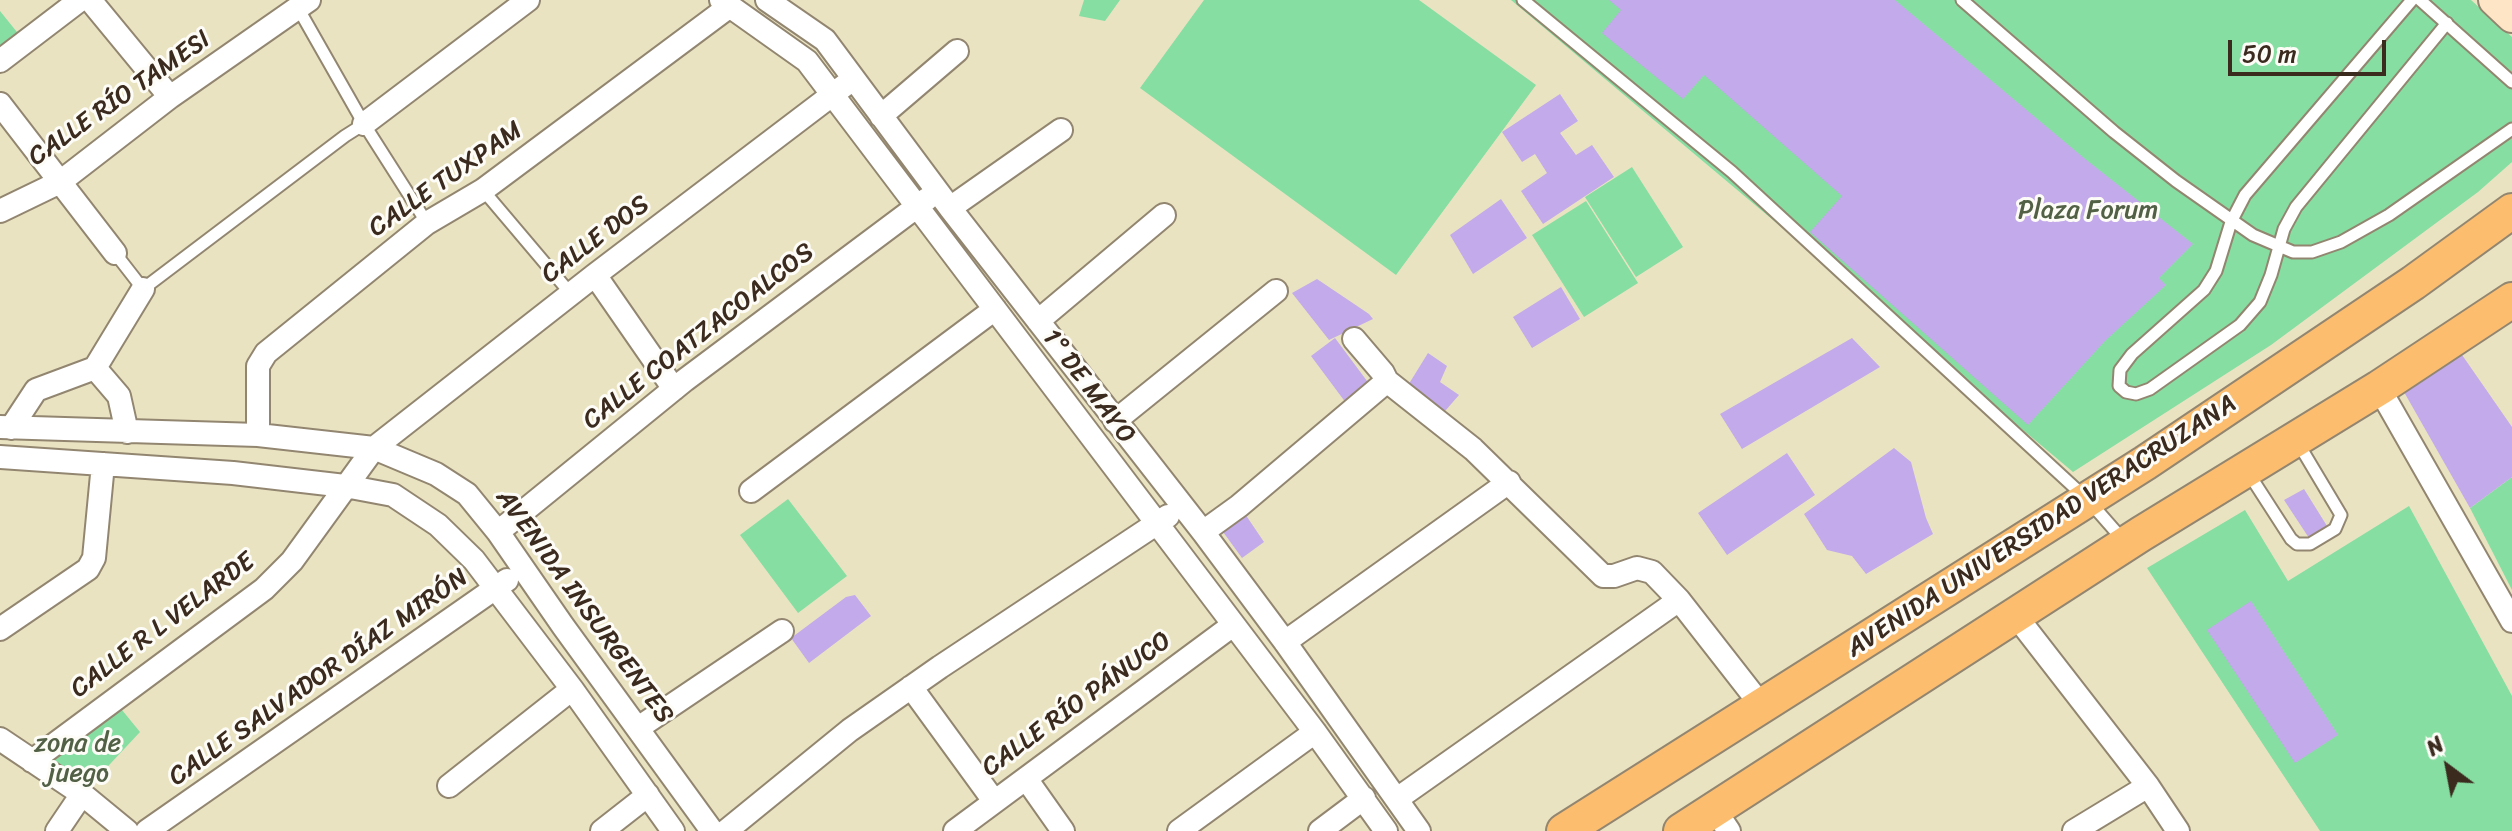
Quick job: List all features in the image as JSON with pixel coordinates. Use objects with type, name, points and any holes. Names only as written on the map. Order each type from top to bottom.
[{"type":"main road","name":"AVENIDA UNIVERSIDAD VERACRUZANA","points":[[1564,831],[2088,500],[2329,341],[2512,211]]},
{"type":"main road","points":[[1681,831],[1722,820],[2016,616],[2379,388],[2512,300]]},
{"type":"main road","points":[[1601,831],[1615,817],[1715,755],[1735,738],[1761,705]]},
{"type":"street","points":[[0,61],[80,0]]},
{"type":"street","points":[[90,0],[170,97]]},
{"type":"street","points":[[364,124],[528,0]]},
{"type":"street","name":"1° DE MAYO","points":[[767,0],[825,40],[944,200],[1203,532],[1419,831]]},
{"type":"street","points":[[2494,0],[2512,17]]},
{"type":"street","name":"1° DE MAYO","points":[[726,3],[807,61],[1315,732],[1386,831]]},
{"type":"street","name":"CALLE TUXPAM","points":[[258,435],[258,366],[266,353],[427,223],[483,190],[726,3]]},
{"type":"street","name":"CALLE RÍO TAMESI","points":[[2,210],[60,182],[170,97],[303,4]]},
{"type":"street","points":[[881,116],[957,51]]},
{"type":"street","name":"CALLE DOS","points":[[374,448],[853,79]]},
{"type":"street","points":[[0,104],[115,253]]},
{"type":"street","name":"CALLE COATZACOALCOS","points":[[498,532],[674,389],[917,206],[944,200],[1061,130]]},
{"type":"street","points":[[1038,321],[1164,215]]},
{"type":"street","points":[[595,275],[674,389]]},
{"type":"street","points":[[6,427],[36,390],[95,368],[143,289]]},
{"type":"street","points":[[1115,421],[1276,291]]},
{"type":"street","points":[[751,491],[995,309]]},
{"type":"street","points":[[1354,339],[1385,377],[1473,449],[1603,576],[1614,576],[1637,568],[1652,572],[1679,600],[1761,705]]},
{"type":"street","points":[[95,368],[119,396],[127,432]]},
{"type":"street","points":[[1203,532],[1239,506],[1385,377]]},
{"type":"street","points":[[2379,388],[2512,621]]},
{"type":"street","name":"AVENIDA INSURGENTES","points":[[6,427],[258,435],[374,448],[436,474],[467,494],[498,532],[712,831]]},
{"type":"street","name":"CALLE R L VELARDE","points":[[32,761],[264,589],[292,561],[374,448]]},
{"type":"street","points":[[0,457],[233,473],[393,495],[438,525],[496,588],[673,831]]},
{"type":"street","points":[[0,629],[88,569],[94,558],[103,464]]},
{"type":"street","points":[[1285,642],[1509,482]]},
{"type":"street","points":[[726,831],[850,730],[1182,506]]},
{"type":"street","name":"CALLE SALVADOR DÍAZ MIRÓN","points":[[147,831],[522,569]]},
{"type":"street","points":[[1397,799],[1679,600]]},
{"type":"street","points":[[2016,616],[2148,786],[2178,831]]},
{"type":"street","name":"CALLE RÍO PÁNUCO","points":[[955,831],[1233,625]]},
{"type":"street","points":[[638,728],[782,631]]},
{"type":"street","points":[[911,687],[994,801]]},
{"type":"street","points":[[449,786],[572,689]]},
{"type":"street","points":[[1179,831],[1315,732]]},
{"type":"street","points":[[0,739],[82,794],[127,831]]},
{"type":"street","points":[[1027,780],[1063,831]]},
{"type":"street","points":[[2074,831],[2148,786]]},
{"type":"street","points":[[57,831],[82,794]]},
{"type":"street","points":[[602,831],[648,795]]},
{"type":"street","points":[[1320,831],[1364,798]]},
{"type":"lane","points":[[1523,0],[1732,172],[2088,500],[2127,544]]},
{"type":"lane","points":[[1962,0],[2114,132],[2231,222],[2293,252],[2312,252],[2341,242],[2389,215],[2512,129]]},
{"type":"lane","points":[[2412,0],[2245,195],[2231,222],[2216,271],[2204,290],[2132,354],[2120,370],[2119,386],[2126,392],[2136,394],[2150,389],[2240,325],[2260,302],[2271,275],[2277,246],[2296,207],[2447,23]]},
{"type":"lane","points":[[2420,0],[2512,82]]},
{"type":"lane","points":[[303,4],[364,124],[427,223]]},
{"type":"lane","points":[[115,253],[143,289],[364,124]]},
{"type":"lane","points":[[483,190],[571,294]]},
{"type":"lane","points":[[2247,470],[2297,544],[2310,544],[2335,529],[2340,522],[2339,509],[2296,439]]},
{"type":"green space","points":[[1084,0],[1120,0],[1105,21],[1079,16]]},
{"type":"green space","points":[[1204,0],[1419,0],[1536,85],[1396,275],[1140,88]]},
{"type":"green space","name":"Plaza Forum","points":[[1511,0],[2471,0],[2512,37],[2512,162],[2478,192],[2271,345],[2073,472]]},
{"type":"green space","points":[[0,11],[25,42],[0,61]]},
{"type":"green space","points":[[1632,167],[1683,247],[1636,277],[1585,197]]},
{"type":"green space","points":[[1586,201],[1638,283],[1584,317],[1532,235]]},
{"type":"green space","points":[[2512,477],[2512,590],[2470,508]]},
{"type":"green space","points":[[788,499],[847,576],[798,613],[740,535]]},
{"type":"green space","points":[[2409,506],[2512,696],[2512,831],[2320,831],[2147,568],[2245,510],[2288,581]]},
{"type":"green space","name":"zona de juego","points":[[113,699],[140,732],[82,794],[32,761]]},
{"type":"building","points":[[1609,0],[1895,0],[2084,158],[2193,244],[2159,278],[2166,285],[2105,341],[2028,425],[1810,232],[1842,196],[1704,75],[1683,99],[1602,33],[1621,10]]},
{"type":"building","points":[[1560,94],[1578,121],[1560,133],[1576,155],[1592,145],[1614,177],[1543,224],[1521,191],[1547,173],[1535,154],[1522,162],[1502,132]]},
{"type":"building","points":[[1501,199],[1527,238],[1473,274],[1450,235]]},
{"type":"building","points":[[1317,279],[1373,319],[1329,340],[1292,293]]},
{"type":"building","points":[[1561,287],[1580,319],[1532,348],[1513,317]]},
{"type":"building","points":[[1335,338],[1370,385],[1346,403],[1311,356]]},
{"type":"building","points":[[1852,338],[1880,367],[1742,449],[1720,414]]},
{"type":"building","points":[[2460,352],[2512,427],[2512,477],[2470,508],[2404,392]]},
{"type":"building","points":[[1428,353],[1447,366],[1440,382],[1459,395],[1439,418],[1402,395]]},
{"type":"building","points":[[1894,448],[1911,462],[1933,534],[1866,574],[1852,556],[1827,550],[1804,514]]},
{"type":"building","points":[[1787,453],[1815,495],[1727,555],[1698,513]]},
{"type":"building","points":[[2304,489],[2327,526],[2309,538],[2284,500]]},
{"type":"building","points":[[1241,508],[1264,542],[1242,558],[1218,525]]},
{"type":"building","points":[[855,595],[871,616],[809,663],[791,638],[846,597]]},
{"type":"building","points":[[2251,601],[2338,735],[2295,763],[2207,630]]}]
